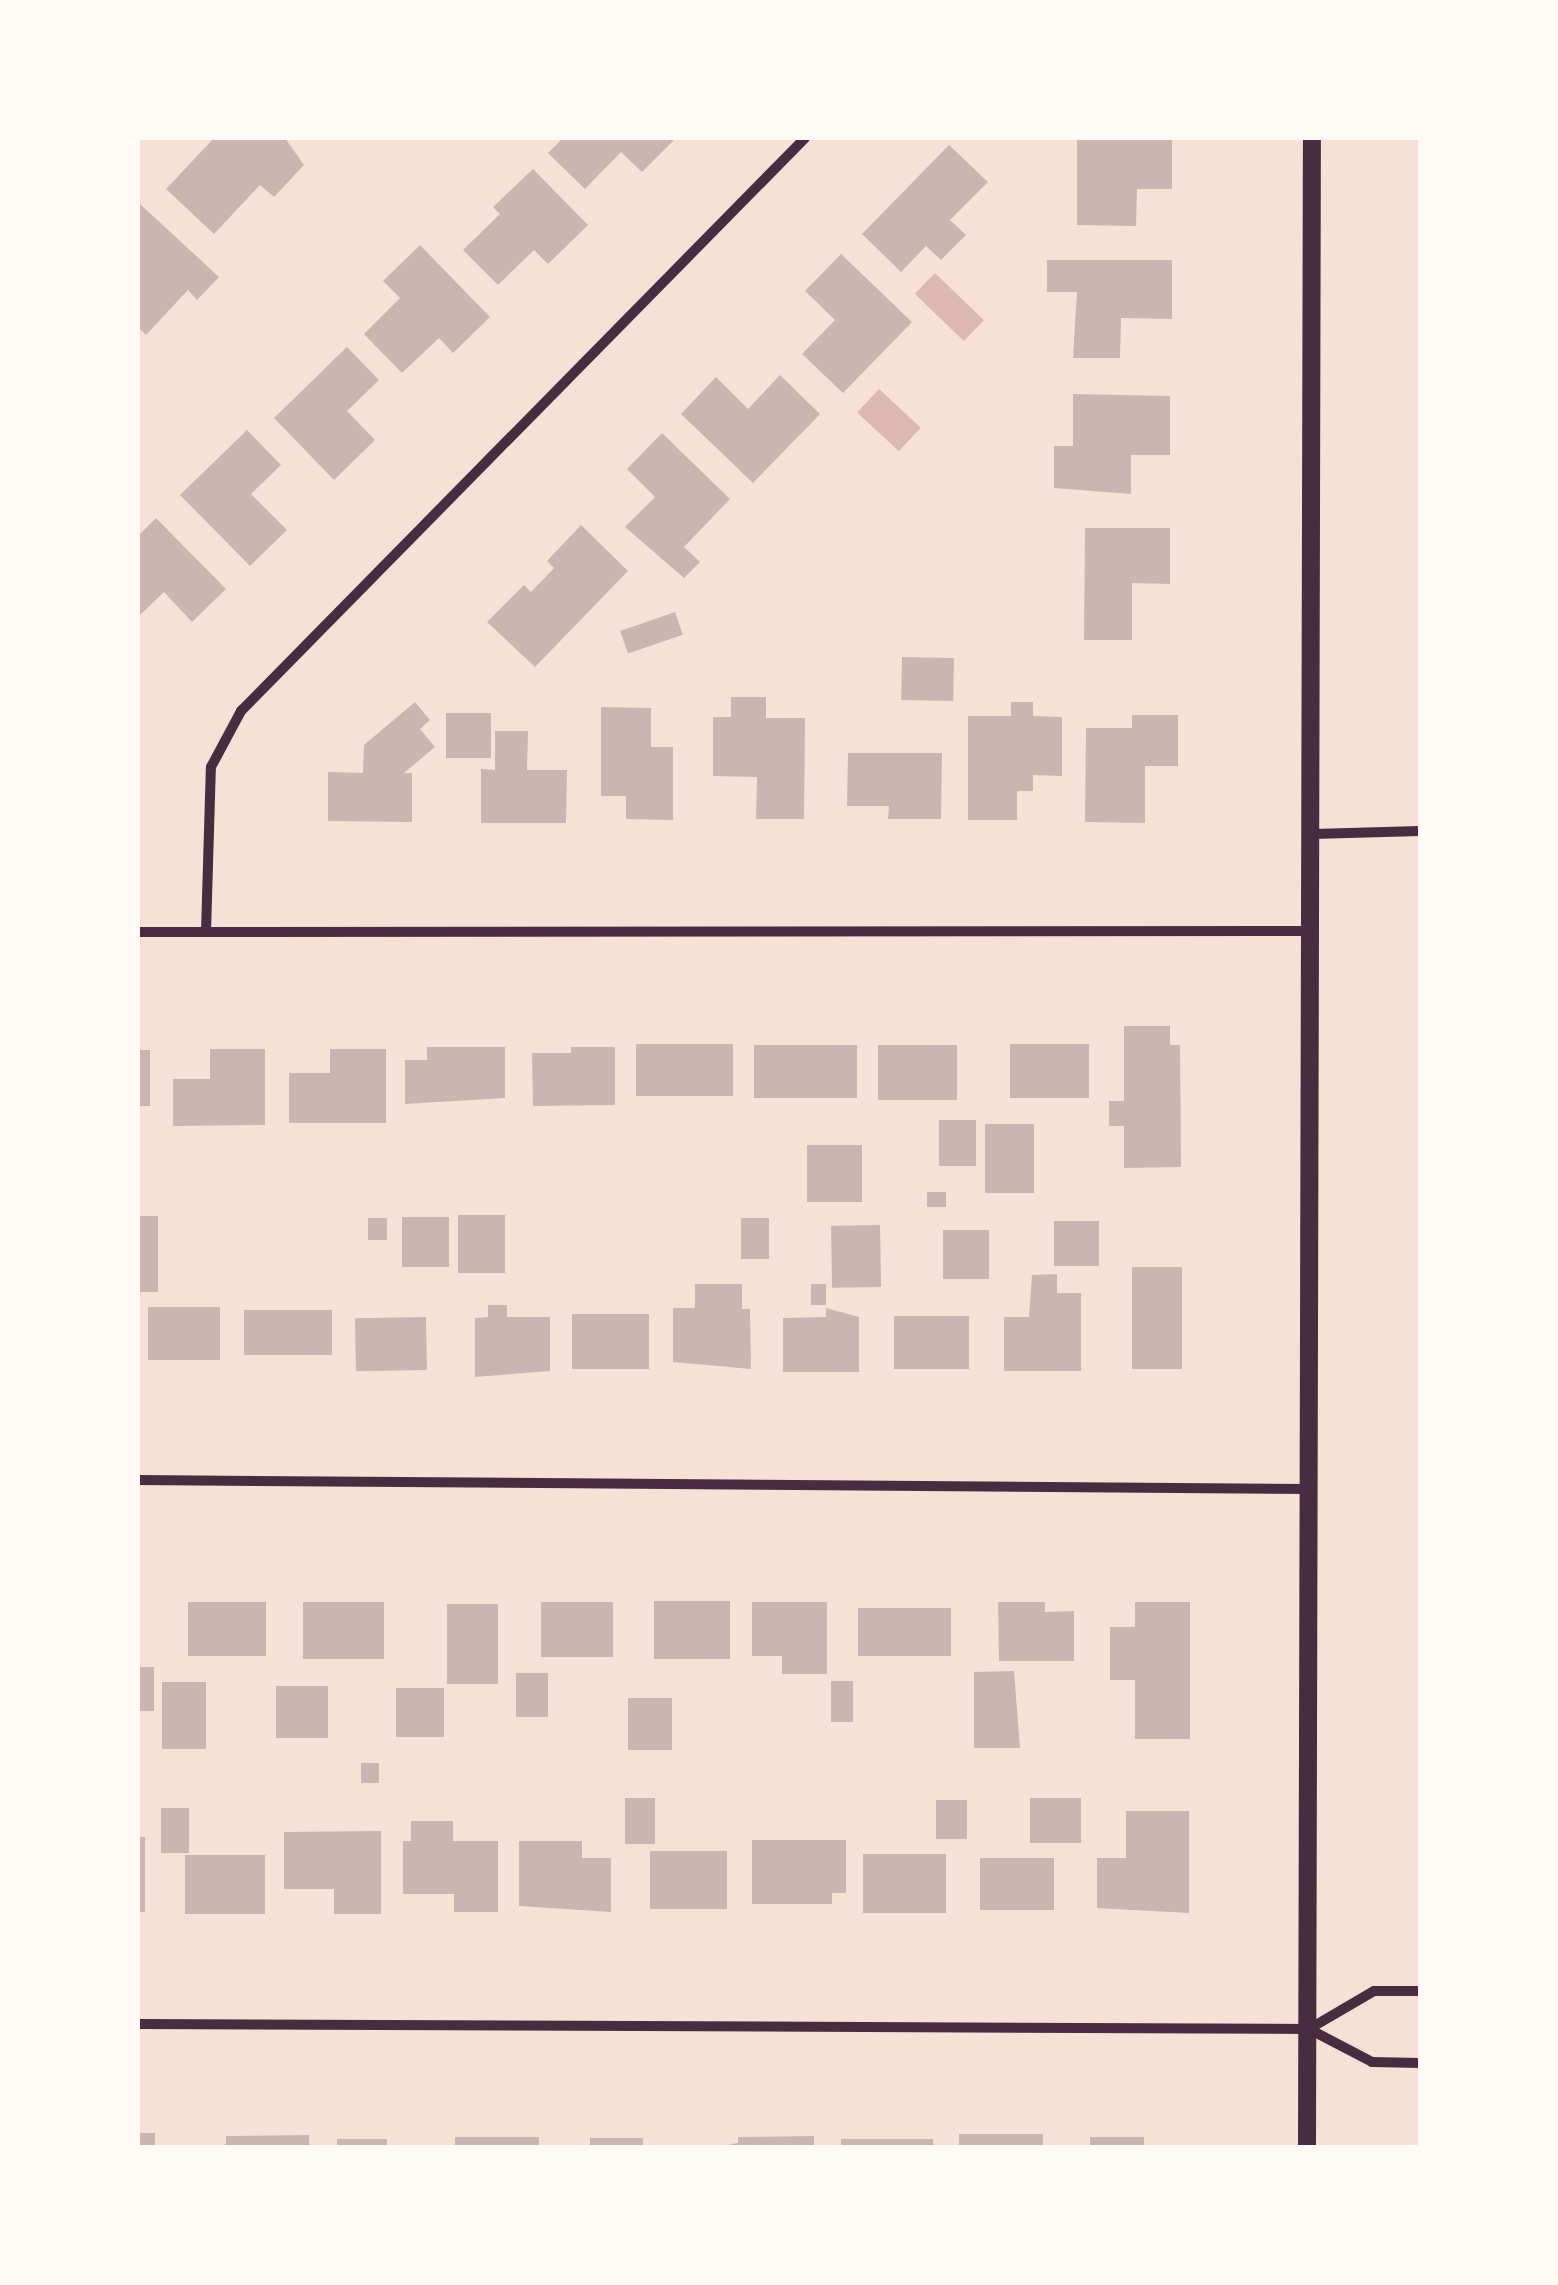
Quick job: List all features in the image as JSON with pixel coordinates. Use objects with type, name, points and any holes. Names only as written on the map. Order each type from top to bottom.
[{"type":"street","points":[[206,932],[211,767],[241,711],[805,138]]},
{"type":"street","points":[[1307,2148],[1312,138]]},
{"type":"street","points":[[1313,834],[1420,831]]},
{"type":"street","points":[[138,932],[1313,931]]},
{"type":"street","points":[[138,1480],[1310,1489]]},
{"type":"street","points":[[1309,2029],[1374,1991],[1420,1991]]},
{"type":"street","points":[[138,2024],[1309,2029],[1372,2062],[1420,2063]]},
{"type":"shaded area","points":[[935,273],[984,320],[964,341],[915,294]]},
{"type":"shaded area","points":[[879,389],[921,428],[899,451],[857,412]]},
{"type":"building","points":[[214,138],[285,138],[304,165],[274,197],[260,185],[214,234],[166,189]]},
{"type":"building","points":[[563,138],[676,138],[642,172],[621,152],[585,189],[548,153]]},
{"type":"building","points":[[1077,138],[1172,138],[1172,189],[1137,189],[1136,226],[1077,225]]},
{"type":"building","points":[[949,145],[988,182],[950,220],[966,235],[941,260],[926,246],[901,272],[862,234]]},
{"type":"building","points":[[533,169],[588,225],[548,264],[534,250],[498,285],[463,250],[500,214],[493,207]]},
{"type":"building","points":[[140,204],[219,277],[197,300],[188,290],[146,335],[138,327]]},
{"type":"building","points":[[420,245],[490,317],[453,353],[439,338],[402,373],[364,334],[400,298],[383,281]]},
{"type":"building","points":[[841,254],[912,322],[843,393],[802,354],[835,320],[805,291]]},
{"type":"building","points":[[1047,260],[1172,260],[1172,319],[1121,318],[1120,358],[1073,358],[1077,292],[1047,292]]},
{"type":"building","points":[[347,347],[379,380],[347,411],[375,440],[334,480],[274,418]]},
{"type":"building","points":[[780,375],[820,414],[753,483],[681,414],[716,377],[748,409]]},
{"type":"building","points":[[1073,394],[1170,396],[1170,455],[1131,455],[1131,494],[1054,488],[1054,446],[1073,446]]},
{"type":"building","points":[[247,430],[281,465],[251,494],[287,530],[250,566],[180,495]]},
{"type":"building","points":[[662,433],[730,499],[684,547],[700,562],[684,578],[625,527],[655,497],[627,469]]},
{"type":"building","points":[[156,518],[226,589],[192,622],[164,592],[138,617],[138,536]]},
{"type":"building","points":[[581,525],[628,571],[535,667],[487,622],[524,585],[531,592],[554,568],[547,561]]},
{"type":"building","points":[[1085,528],[1170,528],[1170,584],[1132,583],[1132,640],[1084,640]]},
{"type":"building","points":[[675,612],[683,635],[628,654],[620,631]]},
{"type":"building","points":[[902,657],[954,658],[953,701],[901,700]]},
{"type":"building","points":[[731,697],[766,697],[766,718],[805,718],[804,819],[756,819],[757,777],[713,776],[713,717],[731,717]]},
{"type":"building","points":[[415,702],[430,720],[420,729],[435,747],[404,773],[412,773],[412,822],[328,821],[328,772],[363,773],[364,745]]},
{"type":"building","points":[[1011,702],[1033,702],[1033,716],[1062,717],[1062,776],[1033,775],[1033,791],[1017,791],[1017,820],[968,820],[968,716],[1011,716]]},
{"type":"building","points":[[601,707],[651,708],[651,747],[673,747],[673,820],[626,819],[626,796],[601,796]]},
{"type":"building","points":[[446,713],[491,713],[491,758],[446,758]]},
{"type":"building","points":[[1132,715],[1178,715],[1178,766],[1145,766],[1145,823],[1085,822],[1086,728],[1132,728]]},
{"type":"building","points":[[495,731],[528,731],[527,770],[567,770],[566,823],[481,823],[481,769],[495,770]]},
{"type":"building","points":[[848,753],[942,753],[941,819],[888,819],[889,806],[847,806]]},
{"type":"building","points":[[1124,1026],[1170,1026],[1170,1045],[1180,1045],[1181,1167],[1124,1168],[1124,1126],[1109,1126],[1109,1101],[1124,1101]]},
{"type":"building","points":[[636,1044],[733,1044],[733,1096],[636,1096]]},
{"type":"building","points":[[1010,1044],[1089,1044],[1089,1098],[1010,1098]]},
{"type":"building","points":[[754,1045],[857,1045],[857,1098],[754,1098]]},
{"type":"building","points":[[878,1045],[957,1045],[957,1100],[878,1100]]},
{"type":"building","points":[[427,1047],[505,1047],[505,1098],[405,1104],[405,1060],[427,1060]]},
{"type":"building","points":[[571,1047],[615,1047],[615,1105],[533,1106],[532,1053],[571,1053]]},
{"type":"building","points":[[210,1049],[265,1049],[265,1125],[173,1126],[173,1079],[210,1079]]},
{"type":"building","points":[[330,1049],[386,1049],[386,1123],[289,1123],[289,1073],[330,1073]]},
{"type":"building","points":[[138,1050],[150,1050],[150,1106],[138,1106]]},
{"type":"building","points":[[939,1120],[976,1120],[976,1166],[939,1166]]},
{"type":"building","points":[[985,1124],[1034,1124],[1034,1193],[985,1193]]},
{"type":"building","points":[[807,1145],[862,1145],[862,1202],[807,1202]]},
{"type":"building","points":[[927,1192],[946,1192],[946,1207],[927,1207]]},
{"type":"building","points":[[458,1215],[505,1215],[505,1273],[458,1273]]},
{"type":"building","points":[[138,1216],[158,1216],[158,1292],[138,1292]]},
{"type":"building","points":[[402,1217],[449,1217],[449,1267],[402,1267]]},
{"type":"building","points":[[368,1218],[387,1218],[387,1240],[368,1240]]},
{"type":"building","points":[[741,1218],[769,1218],[769,1259],[741,1259]]},
{"type":"building","points":[[1054,1221],[1099,1221],[1099,1266],[1054,1266]]},
{"type":"building","points":[[880,1225],[881,1287],[832,1288],[831,1226]]},
{"type":"building","points":[[943,1230],[989,1230],[989,1279],[943,1279]]},
{"type":"building","points":[[1132,1267],[1182,1267],[1182,1369],[1132,1369]]},
{"type":"building","points":[[1057,1274],[1057,1293],[1081,1293],[1081,1371],[1004,1371],[1004,1317],[1029,1317],[1032,1275]]},
{"type":"building","points":[[695,1284],[742,1284],[742,1309],[750,1309],[751,1369],[673,1362],[673,1308],[695,1308]]},
{"type":"building","points":[[811,1284],[826,1284],[826,1305],[811,1305]]},
{"type":"building","points":[[488,1305],[507,1305],[507,1317],[550,1317],[550,1371],[475,1377],[475,1318],[488,1317]]},
{"type":"building","points":[[148,1307],[220,1307],[220,1360],[148,1360]]},
{"type":"building","points":[[826,1308],[859,1317],[859,1372],[783,1372],[783,1318],[826,1317]]},
{"type":"building","points":[[244,1310],[332,1310],[332,1355],[244,1355]]},
{"type":"building","points":[[572,1314],[649,1314],[649,1369],[572,1369]]},
{"type":"building","points":[[894,1316],[969,1316],[969,1369],[894,1369]]},
{"type":"building","points":[[426,1317],[427,1370],[356,1371],[355,1318]]},
{"type":"building","points":[[654,1601],[730,1601],[730,1659],[654,1659]]},
{"type":"building","points":[[188,1602],[266,1602],[266,1656],[188,1656]]},
{"type":"building","points":[[303,1602],[384,1602],[384,1659],[303,1659]]},
{"type":"building","points":[[541,1602],[613,1602],[613,1657],[541,1657]]},
{"type":"building","points":[[752,1602],[827,1602],[827,1674],[782,1674],[782,1656],[752,1656]]},
{"type":"building","points":[[998,1602],[1045,1602],[1045,1612],[1074,1611],[1074,1661],[999,1661]]},
{"type":"building","points":[[1135,1602],[1190,1602],[1190,1739],[1135,1739],[1135,1680],[1110,1680],[1110,1627],[1135,1627]]},
{"type":"building","points":[[447,1604],[498,1604],[498,1684],[447,1684]]},
{"type":"building","points":[[858,1608],[951,1608],[951,1656],[858,1656]]},
{"type":"building","points":[[138,1667],[154,1667],[154,1711],[138,1711]]},
{"type":"building","points":[[1014,1671],[1020,1748],[974,1748],[974,1672]]},
{"type":"building","points":[[516,1673],[548,1673],[548,1717],[516,1717]]},
{"type":"building","points":[[831,1681],[853,1681],[853,1722],[831,1722]]},
{"type":"building","points":[[162,1682],[206,1682],[206,1749],[162,1749]]},
{"type":"building","points":[[276,1686],[328,1686],[328,1738],[276,1738]]},
{"type":"building","points":[[396,1688],[444,1688],[444,1737],[396,1737]]},
{"type":"building","points":[[628,1698],[672,1698],[672,1750],[628,1750]]},
{"type":"building","points":[[361,1763],[379,1763],[379,1783],[361,1783]]},
{"type":"building","points":[[625,1798],[655,1798],[655,1844],[625,1844]]},
{"type":"building","points":[[1030,1798],[1081,1798],[1081,1843],[1030,1843]]},
{"type":"building","points":[[936,1800],[967,1800],[967,1839],[936,1839]]},
{"type":"building","points":[[161,1808],[189,1808],[189,1853],[161,1853]]},
{"type":"building","points":[[1126,1811],[1189,1811],[1189,1913],[1097,1908],[1097,1858],[1126,1858]]},
{"type":"building","points":[[411,1821],[453,1821],[453,1841],[498,1841],[498,1912],[454,1912],[454,1894],[403,1894],[403,1841],[411,1841]]},
{"type":"building","points":[[381,1831],[381,1914],[334,1914],[334,1889],[284,1889],[284,1832]]},
{"type":"building","points":[[138,1837],[145,1837],[145,1912],[138,1912]]},
{"type":"building","points":[[752,1840],[846,1840],[846,1893],[832,1893],[832,1904],[752,1904]]},
{"type":"building","points":[[519,1841],[582,1841],[582,1858],[611,1858],[611,1912],[519,1906]]},
{"type":"building","points":[[650,1851],[727,1851],[727,1909],[650,1909]]},
{"type":"building","points":[[863,1854],[946,1854],[946,1913],[863,1913]]},
{"type":"building","points":[[185,1855],[265,1855],[265,1914],[185,1914]]},
{"type":"building","points":[[980,1858],[1054,1858],[1054,1910],[980,1910]]},
{"type":"building","points":[[138,2133],[155,2133],[155,2148],[138,2148]]},
{"type":"building","points":[[959,2134],[1043,2134],[1043,2148],[959,2148]]},
{"type":"building","points":[[309,2135],[309,2148],[216,2148],[226,2144],[226,2136]]},
{"type":"building","points":[[814,2136],[814,2148],[711,2148],[738,2143],[738,2137]]},
{"type":"building","points":[[455,2137],[539,2137],[539,2148],[455,2148]]},
{"type":"building","points":[[1090,2137],[1144,2137],[1144,2148],[1090,2148]]},
{"type":"building","points":[[590,2138],[643,2138],[643,2148],[590,2148]]},
{"type":"building","points":[[337,2139],[387,2139],[387,2148],[337,2148]]},
{"type":"building","points":[[841,2139],[933,2139],[933,2148],[841,2148]]}]
